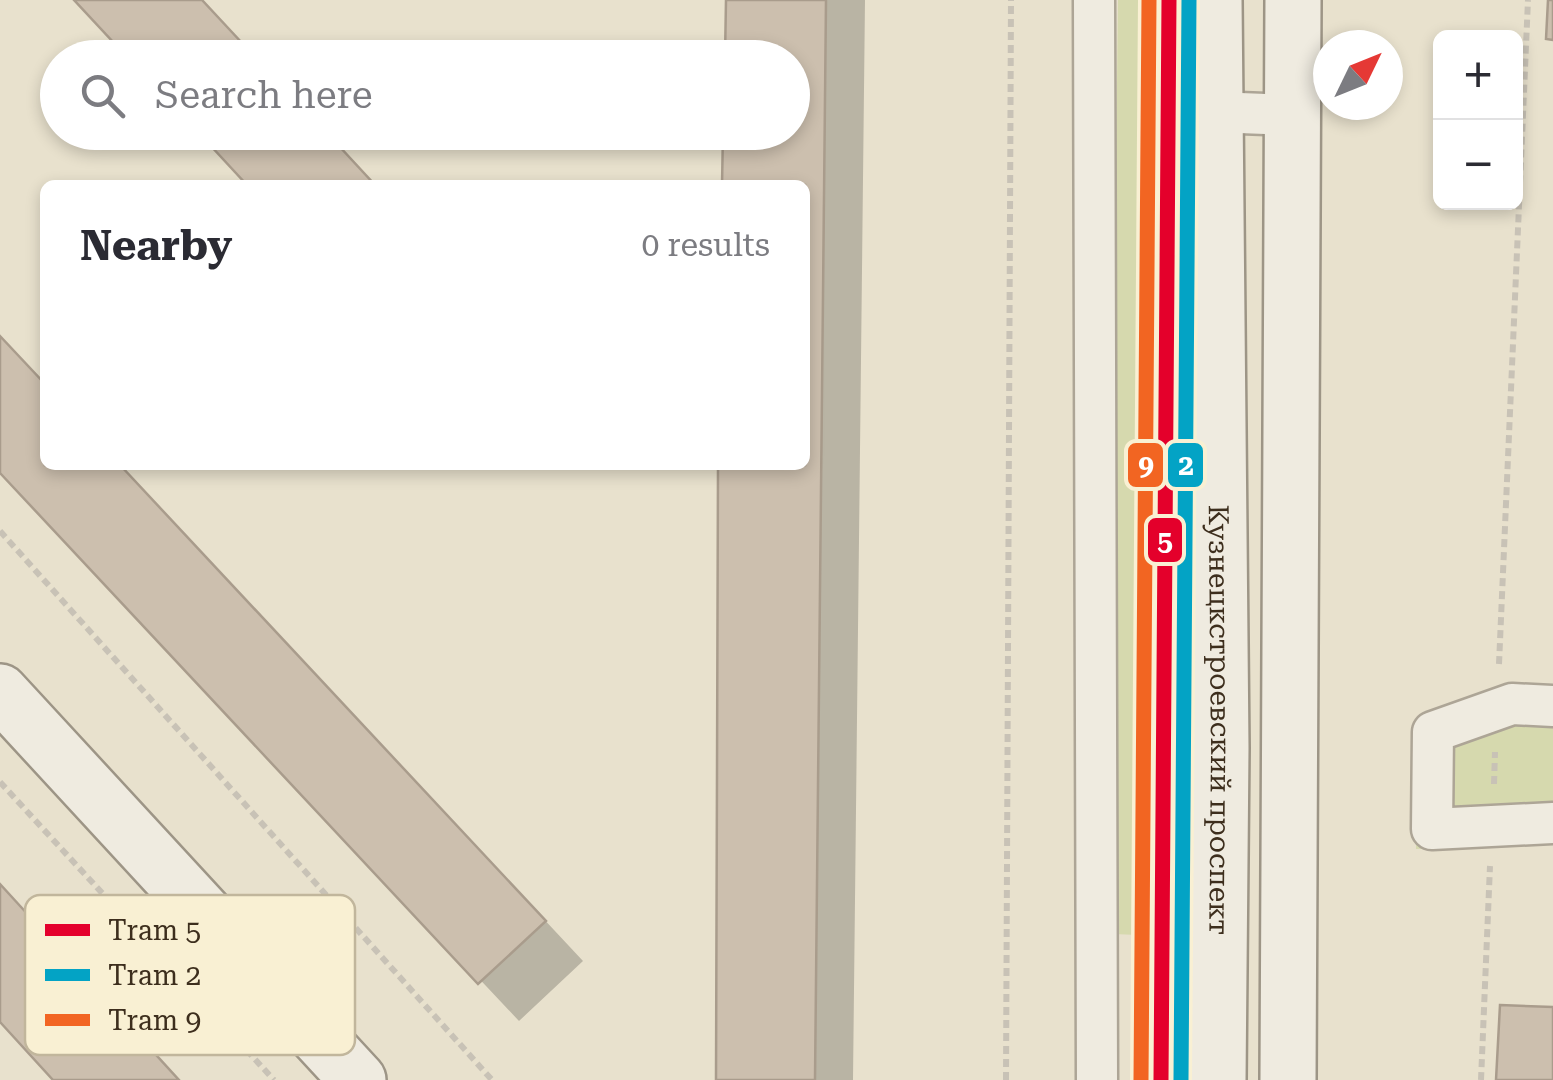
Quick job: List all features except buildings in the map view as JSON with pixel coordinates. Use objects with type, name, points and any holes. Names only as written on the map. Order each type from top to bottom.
[{"type":"main road","name":"Кузнецкстроевский проспект","points":[[1214,0],[1221,728],[1218,1080]]},
{"type":"main road","points":[[1288,1080],[1293,0]]},
{"type":"main road","points":[[0,692],[187,895]]},
{"type":"main road","points":[[335,1055],[358,1080]]},
{"type":"street","points":[[1094,0],[1097,1080]]},
{"type":"street","points":[[1214,112],[1292,115]]},
{"type":"street","points":[[1553,706],[1512,704],[1433,732],[1432,829],[1553,823]]},
{"type":"path","points":[[1006,1080],[1011,0]]},
{"type":"path","points":[[1481,1080],[1528,0]]},
{"type":"path","points":[[0,531],[326,895]]},
{"type":"path","points":[[0,782],[104,895]]},
{"type":"path","points":[[355,927],[492,1080]]},
{"type":"path","points":[[251,1055],[274,1080]]},
{"type":"green space","points":[[1118,0],[1153,0],[1144,928],[1138,935],[1113,934],[1107,928]]},
{"type":"green space","points":[[1498,689],[1553,692],[1553,844],[1416,849],[1420,717]]},
{"type":"tram line","name":"9","points":[[1141,1080],[1149,0]]},
{"type":"tram line","name":"5","points":[[1161,1080],[1169,0]]},
{"type":"tram line","name":"2","points":[[1181,1080],[1189,0]]}]
